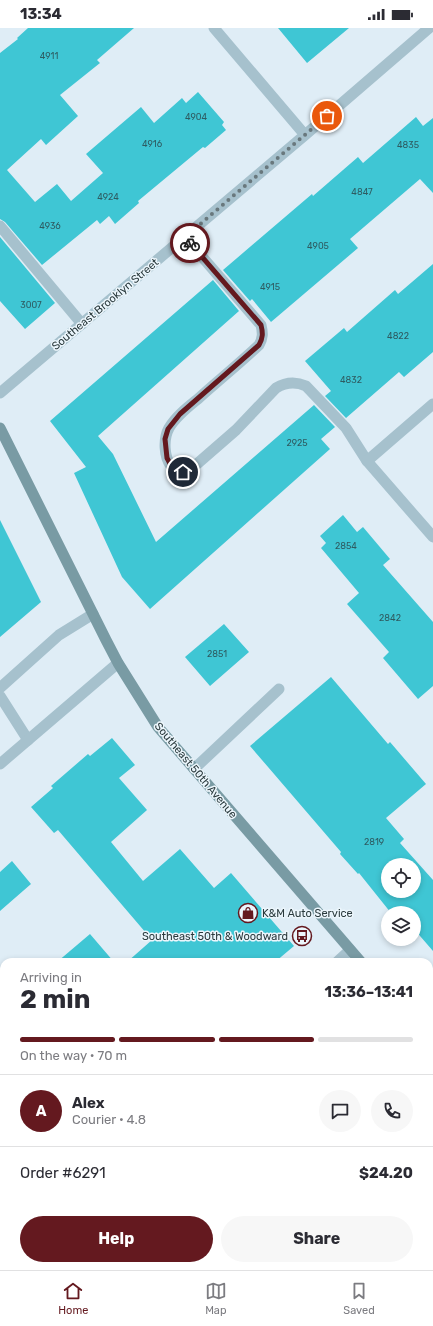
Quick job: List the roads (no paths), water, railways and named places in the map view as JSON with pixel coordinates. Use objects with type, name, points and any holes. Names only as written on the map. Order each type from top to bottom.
[{"type":"main road","name":"Southeast 50th Avenue","points":[[0,428],[118,663],[158,727],[357,958]]},
{"type":"street","points":[[214,28],[305,135]]},
{"type":"street","name":"Southeast Brooklyn Street","points":[[0,393],[429,28]]},
{"type":"street","points":[[0,226],[82,324]]},
{"type":"street","points":[[185,237],[261,325],[263,333],[262,340],[259,345],[180,414],[168,429],[165,439],[165,448],[167,458],[173,469],[177,472],[190,470],[236,430],[276,388],[291,382],[299,383],[306,386],[346,428],[367,461],[433,537]]},
{"type":"street","points":[[367,461],[433,404]]},
{"type":"street","points":[[0,688],[59,635],[93,614]]},
{"type":"street","points":[[0,764],[118,663]]},
{"type":"street","points":[[194,769],[279,689]]},
{"type":"street","points":[[0,696],[28,740]]},
{"type":"street","points":[[341,958],[350,950]]},
{"type":"place","name":"K&M Auto Service","points":[[248,913]]},
{"type":"place","name":"Southeast 50th & Woodward","points":[[302,936]]}]
